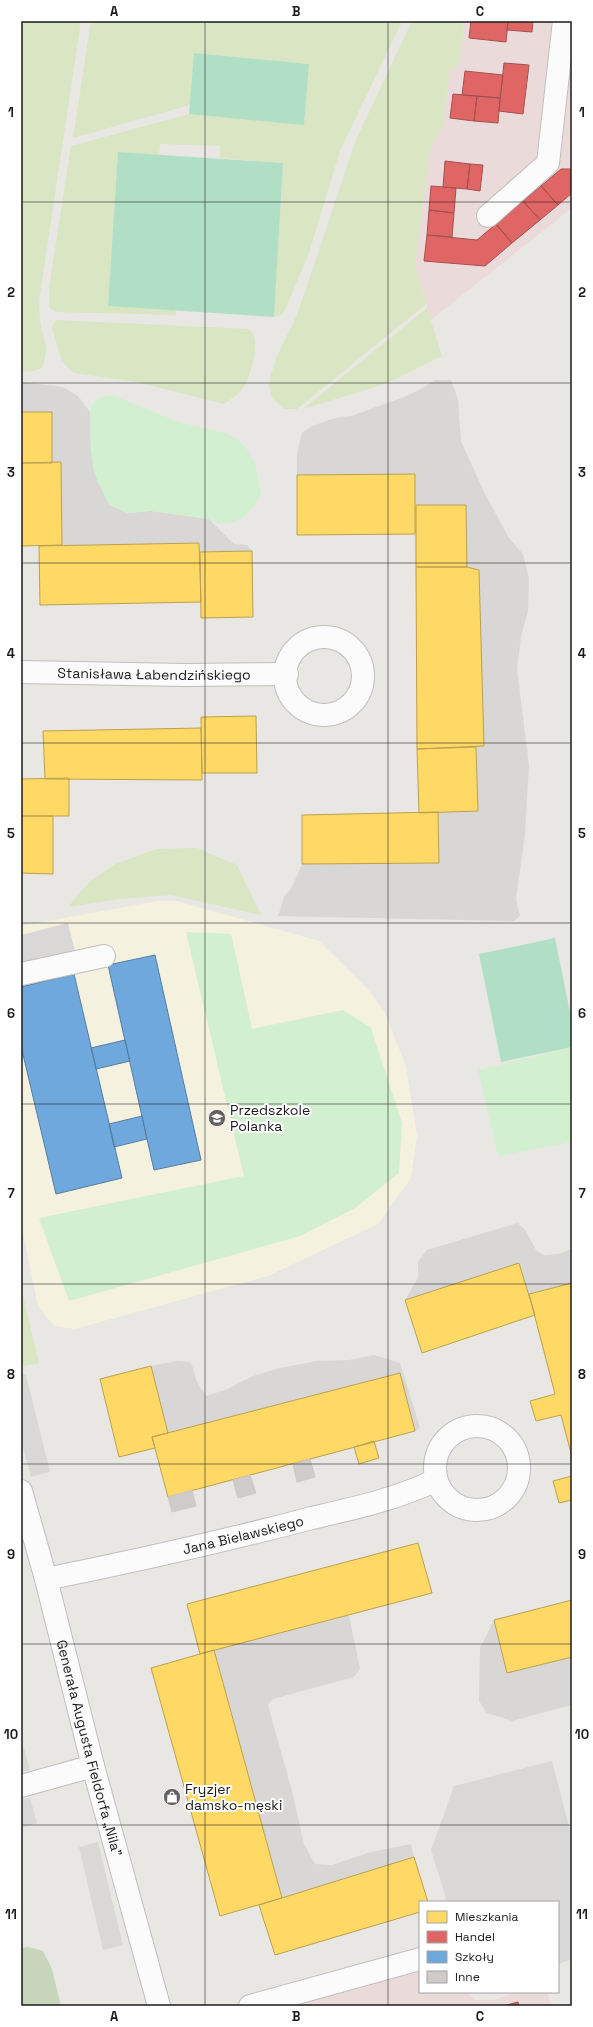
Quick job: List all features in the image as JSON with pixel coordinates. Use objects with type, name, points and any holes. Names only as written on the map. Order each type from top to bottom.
[{"type":"street","points":[[488,216],[548,163],[564,21]]},
{"type":"street","name":"Stanisława Łabendzińskiego","points":[[21,672],[185,675],[287,674]]},
{"type":"street","points":[[21,974],[104,956]]},
{"type":"street","name":"Jana Bielawskiego","points":[[46,1579],[250,1535],[372,1504],[413,1491],[436,1480]]},
{"type":"street","name":"Generała Augusta Fieldorfa „Nila”","points":[[21,1490],[46,1579],[93,1766],[159,2006]]},
{"type":"street","points":[[21,1786],[93,1766]]},
{"type":"street","points":[[250,2006],[419,1959]]},
{"type":"shaded area","points":[[464,21],[572,21],[572,208],[431,320],[415,266],[430,149],[443,126],[450,70],[460,64]]},
{"type":"shaded area","points":[[435,380],[451,380],[458,399],[461,441],[484,492],[509,538],[523,554],[529,578],[528,611],[521,637],[517,669],[529,765],[525,834],[516,899],[520,916],[514,921],[278,916],[284,897],[292,887],[302,864],[302,815],[419,813],[415,534],[297,535],[297,454],[302,433],[312,426],[335,418],[351,416],[404,397]]},
{"type":"shaded area","points":[[21,382],[63,387],[78,396],[90,412],[91,453],[109,505],[128,513],[151,511],[209,519],[234,544],[247,545],[252,551],[200,552],[62,545],[21,482]]},
{"type":"shaded area","name":"Przedszkole Polanka","points":[[157,901],[177,901],[319,941],[366,987],[384,1011],[406,1066],[417,1136],[411,1178],[378,1224],[268,1276],[75,1329],[54,1326],[38,1306],[21,1223],[21,926]]},
{"type":"shaded area","points":[[68,923],[80,972],[21,986],[21,935]]},
{"type":"shaded area","points":[[518,1223],[526,1231],[536,1250],[544,1255],[558,1254],[572,1249],[572,1457],[561,1415],[536,1421],[530,1401],[555,1394],[535,1315],[405,1300],[418,1278],[418,1262],[427,1250]]},
{"type":"shaded area","points":[[374,1355],[400,1363],[420,1428],[415,1431],[168,1433],[151,1366],[176,1361],[191,1362],[197,1382],[206,1396],[228,1389],[250,1377],[280,1368],[317,1361],[349,1360]]},
{"type":"shaded area","points":[[21,1374],[26,1375],[50,1472],[31,1477],[21,1440]]},
{"type":"shaded area","points":[[572,1600],[572,1705],[512,1721],[487,1713],[479,1701],[480,1648],[494,1620]]},
{"type":"shaded area","points":[[349,1615],[360,1669],[354,1677],[273,1699],[268,1705],[292,1791],[304,1844],[315,1864],[332,1865],[371,1852],[411,1844],[414,1857],[282,1898],[214,1650]]},
{"type":"shaded area","points":[[24,1748],[30,1770],[21,1772],[21,1749]]},
{"type":"shaded area","points":[[552,1761],[572,1837],[572,1959],[559,1964],[559,1901],[447,1901],[431,1850],[454,1786]]},
{"type":"shaded area","points":[[30,1798],[37,1823],[21,1828],[21,1800]]},
{"type":"shaded area","points":[[98,1842],[123,1945],[103,1950],[79,1847]]},
{"type":"shaded area","points":[[419,1959],[419,1993],[468,1993],[475,2000],[494,2000],[515,1993],[547,1993],[551,2006],[251,2006]]},
{"type":"green space","points":[[21,21],[81,21],[40,294],[39,307],[41,326],[46,348],[45,360],[42,368],[29,371],[21,371]]},
{"type":"green space","points":[[91,21],[402,21],[340,151],[309,253],[285,310],[281,316],[274,317],[283,163],[220,158],[220,146],[160,144],[159,155],[118,152],[108,306],[175,310],[176,315],[56,312],[49,307],[49,288],[71,146],[189,114],[304,124],[309,64],[195,53],[190,105],[73,138]]},
{"type":"green space","points":[[412,21],[464,21],[460,64],[450,70],[443,126],[430,149],[415,266],[426,304],[297,409],[284,409],[272,398],[269,386],[277,356],[297,315],[355,142]]},
{"type":"green space","points":[[194,53],[309,64],[304,125],[189,114]]},
{"type":"green space","points":[[118,152],[283,163],[274,317],[108,306]]},
{"type":"green space","points":[[427,308],[442,356],[396,379],[303,409]]},
{"type":"green space","points":[[56,320],[249,329],[253,334],[255,342],[255,351],[251,371],[243,388],[224,404],[137,382],[73,373],[63,362],[59,353],[52,327]]},
{"type":"green space","points":[[112,395],[181,423],[225,433],[236,438],[246,448],[255,463],[261,493],[256,504],[241,519],[230,523],[217,523],[209,519],[151,511],[128,513],[109,505],[98,482],[92,460],[91,408],[97,399]]},
{"type":"green space","points":[[197,848],[237,865],[261,915],[171,895],[120,899],[68,907],[89,882],[115,864],[157,849]]},
{"type":"green space","points":[[186,932],[231,934],[252,1029],[343,1010],[371,1028],[402,1123],[399,1173],[355,1208],[300,1236],[69,1301],[39,1218],[244,1176]]},
{"type":"green space","points":[[555,938],[572,1022],[572,1047],[501,1062],[479,954]]},
{"type":"green space","points":[[572,1047],[572,1142],[498,1156],[478,1070]]},
{"type":"green space","points":[[21,1287],[39,1363],[21,1367]]},
{"type":"green space","points":[[28,1947],[43,1951],[52,1969],[61,2006],[21,2006],[21,1948]]},
{"type":"building: Mieszkania","points":[[21,412],[52,412],[52,463],[21,463]]},
{"type":"building: Mieszkania","points":[[61,462],[62,545],[21,546],[21,463]]},
{"type":"building: Mieszkania","points":[[415,474],[415,534],[297,535],[297,475]]},
{"type":"building: Mieszkania","points":[[416,505],[466,505],[467,567],[416,567]]},
{"type":"building: Mieszkania","points":[[199,543],[201,602],[40,605],[39,546]]},
{"type":"building: Mieszkania","points":[[252,551],[253,617],[201,618],[200,552]]},
{"type":"building: Mieszkania","points":[[416,567],[467,567],[479,570],[484,746],[417,749]]},
{"type":"building: Mieszkania","points":[[256,716],[257,773],[202,773],[201,717]]},
{"type":"building: Mieszkania","points":[[201,728],[202,780],[45,779],[43,731]]},
{"type":"building: Mieszkania","points":[[476,747],[478,811],[419,813],[417,749]]},
{"type":"building: Mieszkania","points":[[69,778],[69,816],[21,816],[21,779]]},
{"type":"building: Mieszkania","points":[[438,812],[439,863],[302,864],[302,815]]},
{"type":"building: Mieszkania","points":[[21,816],[53,816],[53,874],[21,873]]},
{"type":"building: Mieszkania","points":[[519,1263],[535,1315],[422,1353],[405,1300]]},
{"type":"building: Mieszkania","points":[[572,1283],[572,1457],[561,1415],[536,1421],[530,1401],[555,1394],[529,1294]]},
{"type":"building: Mieszkania","points":[[151,1366],[168,1433],[152,1437],[155,1448],[119,1457],[100,1379]]},
{"type":"building: Mieszkania","points":[[400,1373],[415,1431],[168,1497],[152,1437]]},
{"type":"building: Mieszkania","points":[[374,1441],[379,1458],[359,1464],[354,1447]]},
{"type":"building: Mieszkania","points":[[572,1476],[572,1500],[559,1503],[553,1481]]},
{"type":"building: Mieszkania","points":[[418,1543],[432,1593],[200,1654],[187,1604]]},
{"type":"building: Mieszkania","points":[[572,1600],[572,1657],[507,1673],[494,1620]]},
{"type":"building: Mieszkania","points":[[214,1650],[282,1898],[220,1916],[151,1668]]},
{"type":"building: Mieszkania","points":[[414,1857],[428,1901],[419,1901],[419,1912],[275,1955],[259,1905]]},
{"type":"building: Handel","points":[[471,21],[508,21],[506,42],[469,38]]},
{"type":"building: Handel","points":[[508,21],[533,21],[532,32],[507,30]]},
{"type":"building: Handel","points":[[504,63],[529,65],[523,114],[499,111]]},
{"type":"building: Handel","points":[[465,71],[503,75],[500,98],[462,95]]},
{"type":"building: Handel","points":[[453,94],[477,96],[474,121],[450,118]]},
{"type":"building: Handel","points":[[477,96],[500,98],[498,123],[474,121]]},
{"type":"building: Handel","points":[[445,161],[470,164],[467,189],[443,187]]},
{"type":"building: Handel","points":[[470,164],[483,165],[480,191],[467,189]]},
{"type":"building: Handel","points":[[561,169],[572,169],[572,193],[558,205],[541,186]]},
{"type":"building: Handel","points":[[431,186],[456,188],[454,213],[429,210]]},
{"type":"building: Handel","points":[[541,186],[558,205],[540,220],[523,201]]},
{"type":"building: Handel","points":[[523,201],[540,220],[512,243],[496,224]]},
{"type":"building: Handel","points":[[429,210],[454,213],[452,237],[427,235]]},
{"type":"building: Handel","points":[[496,224],[512,243],[485,266],[424,261],[427,235],[477,240]]},
{"type":"building: Handel","points":[[518,2002],[519,2006],[503,2006]]},
{"type":"building: Szkoły","points":[[155,955],[201,1160],[154,1170],[108,965]]},
{"type":"building: Szkoły","points":[[74,974],[122,1178],[56,1194],[21,1046],[21,987]]},
{"type":"building: Szkoły","points":[[125,1040],[130,1061],[96,1069],[91,1048]]},
{"type":"building: Szkoły","points":[[142,1116],[147,1139],[114,1147],[109,1124]]},
{"type":"building: Inne","points":[[310,1459],[315,1477],[297,1482],[293,1464]]},
{"type":"building: Inne","points":[[250,1475],[256,1493],[238,1498],[233,1480]]},
{"type":"building: Inne","points":[[192,1490],[196,1506],[172,1512],[168,1497]]},
{"type":"place","name":"Przedszkole Polanka","points":[[217,1118]]},
{"type":"place","name":"Fryzjer damsko-męski","points":[[172,1797]]}]
